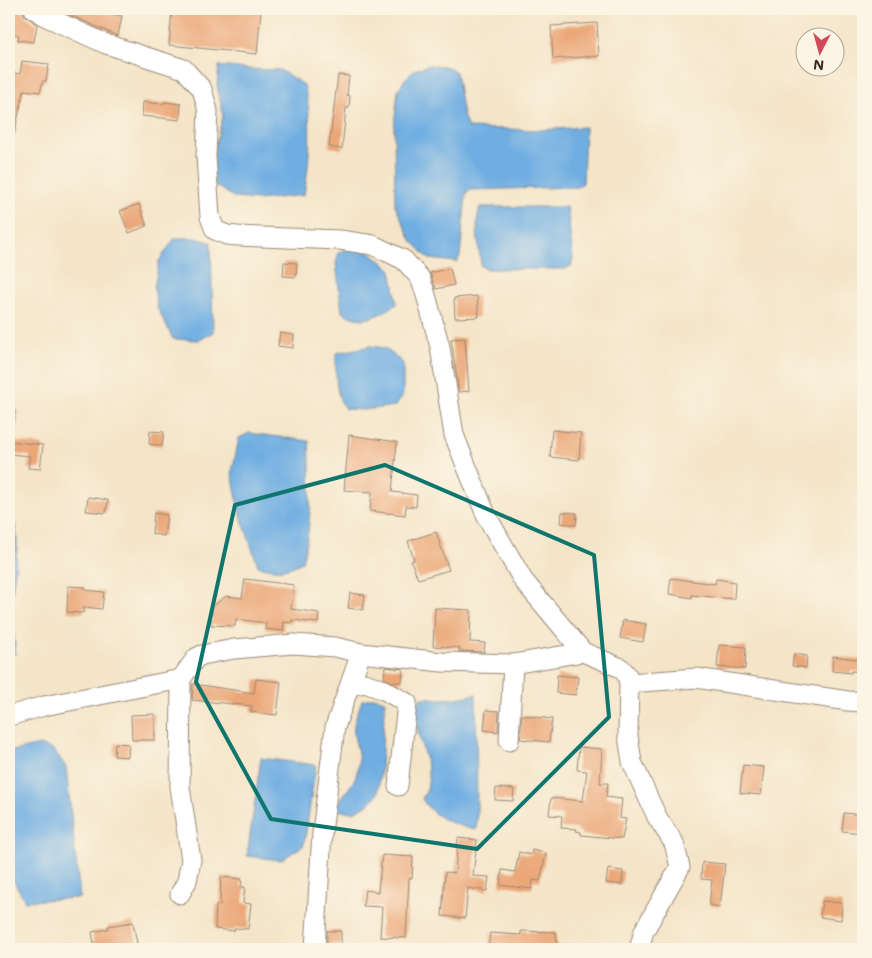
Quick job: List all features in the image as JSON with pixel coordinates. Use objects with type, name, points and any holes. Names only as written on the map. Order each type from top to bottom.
[{"type":"street","points":[[34,9],[49,18],[106,44],[184,69],[202,90],[208,111],[206,156],[210,218],[215,230],[238,236],[340,240],[374,245],[404,260],[420,278],[440,348],[454,435],[486,515],[523,580],[583,652],[621,668],[627,676],[629,683],[628,736],[632,762],[657,817],[674,844],[680,867],[644,931],[639,949]]},
{"type":"street","points":[[180,894],[187,881],[191,860],[180,787],[181,679],[196,658],[202,655],[234,649],[294,644],[335,647],[361,653],[442,662],[513,664],[583,652]]},
{"type":"street","points":[[315,949],[322,833],[335,727],[361,653]]},
{"type":"street","points":[[509,741],[513,664]]},
{"type":"street","points":[[629,683],[696,678],[863,702]]},
{"type":"street","points":[[9,716],[44,706],[181,679]]},
{"type":"street","points":[[350,686],[365,683],[384,690],[407,703],[398,786]]},
{"type":"highlighted area","points":[[385,465],[594,555],[609,717],[477,849],[271,819],[196,682],[235,505]]},
{"type":"water","points":[[429,65],[445,66],[456,72],[463,115],[468,128],[540,130],[585,127],[583,183],[577,187],[468,190],[460,256],[457,262],[429,259],[411,240],[395,205],[394,127],[398,90],[414,70]]},
{"type":"water","points":[[219,66],[280,70],[304,85],[309,111],[310,139],[304,195],[258,200],[235,198],[211,183],[212,158],[223,116],[217,84]]},
{"type":"water","points":[[480,207],[567,207],[573,258],[571,266],[565,269],[487,269],[481,266],[477,228]]},
{"type":"water","points":[[175,238],[194,238],[211,242],[213,332],[199,340],[173,339],[157,307],[154,288],[159,261]]},
{"type":"water","points":[[352,248],[370,252],[391,269],[397,304],[370,318],[357,318],[342,312],[336,263],[339,252]]},
{"type":"water","points":[[371,346],[385,348],[403,363],[403,395],[395,406],[364,410],[345,409],[337,389],[336,353]]},
{"type":"water","points":[[9,405],[15,405],[17,421],[14,429],[9,430]]},
{"type":"water","points":[[249,433],[309,441],[311,487],[306,547],[302,562],[286,569],[270,569],[258,566],[239,510],[232,472],[239,438]]},
{"type":"water","points":[[9,515],[12,515],[15,525],[17,544],[12,603],[16,654],[9,652]]},
{"type":"water","points":[[476,694],[476,830],[445,820],[431,810],[422,798],[427,789],[428,780],[425,757],[416,723],[416,713],[421,698],[451,699]]},
{"type":"water","points":[[375,697],[385,701],[378,793],[370,803],[354,812],[341,811],[335,808],[353,781],[358,766],[354,734],[356,717],[362,700]]},
{"type":"water","points":[[39,745],[54,750],[66,767],[80,898],[25,901],[9,873],[9,752]]},
{"type":"water","points":[[261,758],[316,765],[304,845],[281,860],[247,856]]},
{"type":"building","points":[[9,9],[23,9],[24,15],[37,24],[34,42],[18,40],[19,35],[9,34]]},
{"type":"building","points":[[56,9],[81,9],[122,16],[118,36]]},
{"type":"building","points":[[172,9],[261,10],[257,54],[169,45]]},
{"type":"building","points":[[597,23],[599,56],[553,59],[551,26]]},
{"type":"building","points":[[22,61],[49,64],[46,81],[43,81],[40,92],[24,90],[14,135],[9,134],[9,72],[20,74]]},
{"type":"building","points":[[338,75],[349,76],[347,95],[350,96],[349,108],[346,108],[342,149],[329,147]]},
{"type":"building","points":[[143,102],[181,104],[180,120],[142,116]]},
{"type":"building","points":[[139,204],[147,226],[129,233],[120,211]]},
{"type":"building","points":[[284,262],[297,263],[296,277],[283,276]]},
{"type":"building","points":[[450,268],[454,285],[436,289],[430,273]]},
{"type":"building","points":[[477,296],[479,317],[455,318],[454,298]]},
{"type":"building","points":[[280,333],[294,335],[293,348],[278,346]]},
{"type":"building","points":[[465,338],[469,391],[459,392],[451,339]]},
{"type":"building","points":[[552,430],[581,433],[579,460],[550,457]]},
{"type":"building","points":[[150,431],[164,432],[162,446],[149,444]]},
{"type":"building","points":[[349,435],[397,442],[392,492],[417,495],[416,507],[406,506],[405,515],[370,511],[372,492],[344,490]]},
{"type":"building","points":[[9,441],[43,445],[40,469],[28,468],[30,456],[9,454]]},
{"type":"building","points":[[88,497],[108,500],[106,513],[86,511]]},
{"type":"building","points":[[562,512],[577,513],[576,525],[561,523]]},
{"type":"building","points":[[154,513],[167,515],[164,536],[152,534]]},
{"type":"building","points":[[436,532],[449,570],[418,579],[411,561],[414,560],[408,541]]},
{"type":"building","points":[[671,578],[715,584],[716,579],[735,582],[734,599],[692,595],[692,598],[669,594]]},
{"type":"building","points":[[245,579],[294,585],[291,609],[319,613],[318,623],[292,620],[291,623],[284,622],[283,631],[265,629],[266,623],[236,619],[235,626],[211,625],[212,607],[226,596],[242,598]]},
{"type":"building","points":[[68,586],[85,587],[85,590],[104,592],[102,609],[84,607],[83,613],[67,612]]},
{"type":"building","points":[[350,593],[365,595],[363,610],[348,608]]},
{"type":"building","points":[[435,608],[471,610],[470,642],[485,643],[484,652],[459,651],[460,648],[433,646]]},
{"type":"building","points":[[623,620],[646,624],[643,642],[620,638]]},
{"type":"building","points":[[719,645],[746,647],[745,669],[717,667]]},
{"type":"building","points":[[794,654],[807,656],[806,668],[792,666]]},
{"type":"building","points":[[833,656],[863,660],[863,672],[832,671]]},
{"type":"building","points":[[385,667],[403,669],[402,682],[392,682],[384,678]]},
{"type":"building","points":[[557,675],[578,677],[576,695],[556,693]]},
{"type":"building","points":[[256,679],[281,682],[277,715],[251,712],[252,706],[192,700],[193,684],[254,693]]},
{"type":"building","points":[[486,710],[499,711],[498,732],[484,730]]},
{"type":"building","points":[[155,714],[155,740],[132,740],[131,715]]},
{"type":"building","points":[[522,715],[552,719],[549,742],[520,739]]},
{"type":"building","points":[[115,743],[129,744],[128,757],[114,756]]},
{"type":"building","points":[[579,747],[602,749],[600,783],[608,783],[606,797],[622,799],[620,818],[626,819],[622,839],[581,835],[581,832],[576,831],[577,829],[561,828],[562,816],[549,815],[551,798],[583,801],[587,771],[577,770]]},
{"type":"building","points":[[743,765],[764,767],[761,795],[740,793]]},
{"type":"building","points":[[496,788],[514,789],[513,801],[495,800]]},
{"type":"building","points":[[844,813],[863,815],[863,833],[842,831]]},
{"type":"building","points":[[458,838],[477,840],[473,876],[489,877],[487,891],[468,888],[465,918],[442,916],[445,872],[455,873]]},
{"type":"building","points":[[532,850],[546,853],[540,881],[533,880],[532,889],[500,885],[502,870],[515,872],[519,852],[531,855]]},
{"type":"building","points":[[382,855],[413,857],[412,878],[409,878],[406,938],[380,937],[382,907],[363,906],[365,890],[378,892]]},
{"type":"building","points":[[702,862],[725,864],[720,907],[709,905],[712,880],[701,879]]},
{"type":"building","points":[[608,869],[623,871],[622,885],[606,883]]},
{"type":"building","points":[[221,877],[242,879],[241,887],[245,887],[243,903],[251,904],[248,929],[235,928],[234,931],[215,929],[216,905],[220,905]]},
{"type":"building","points":[[822,901],[842,903],[841,920],[820,917]]},
{"type":"building","points":[[133,922],[138,949],[95,949],[92,932],[108,929],[108,926]]},
{"type":"building","points":[[327,931],[341,931],[341,944],[327,944]]},
{"type":"building","points":[[521,931],[556,932],[557,949],[488,949],[490,933],[521,935]]}]
